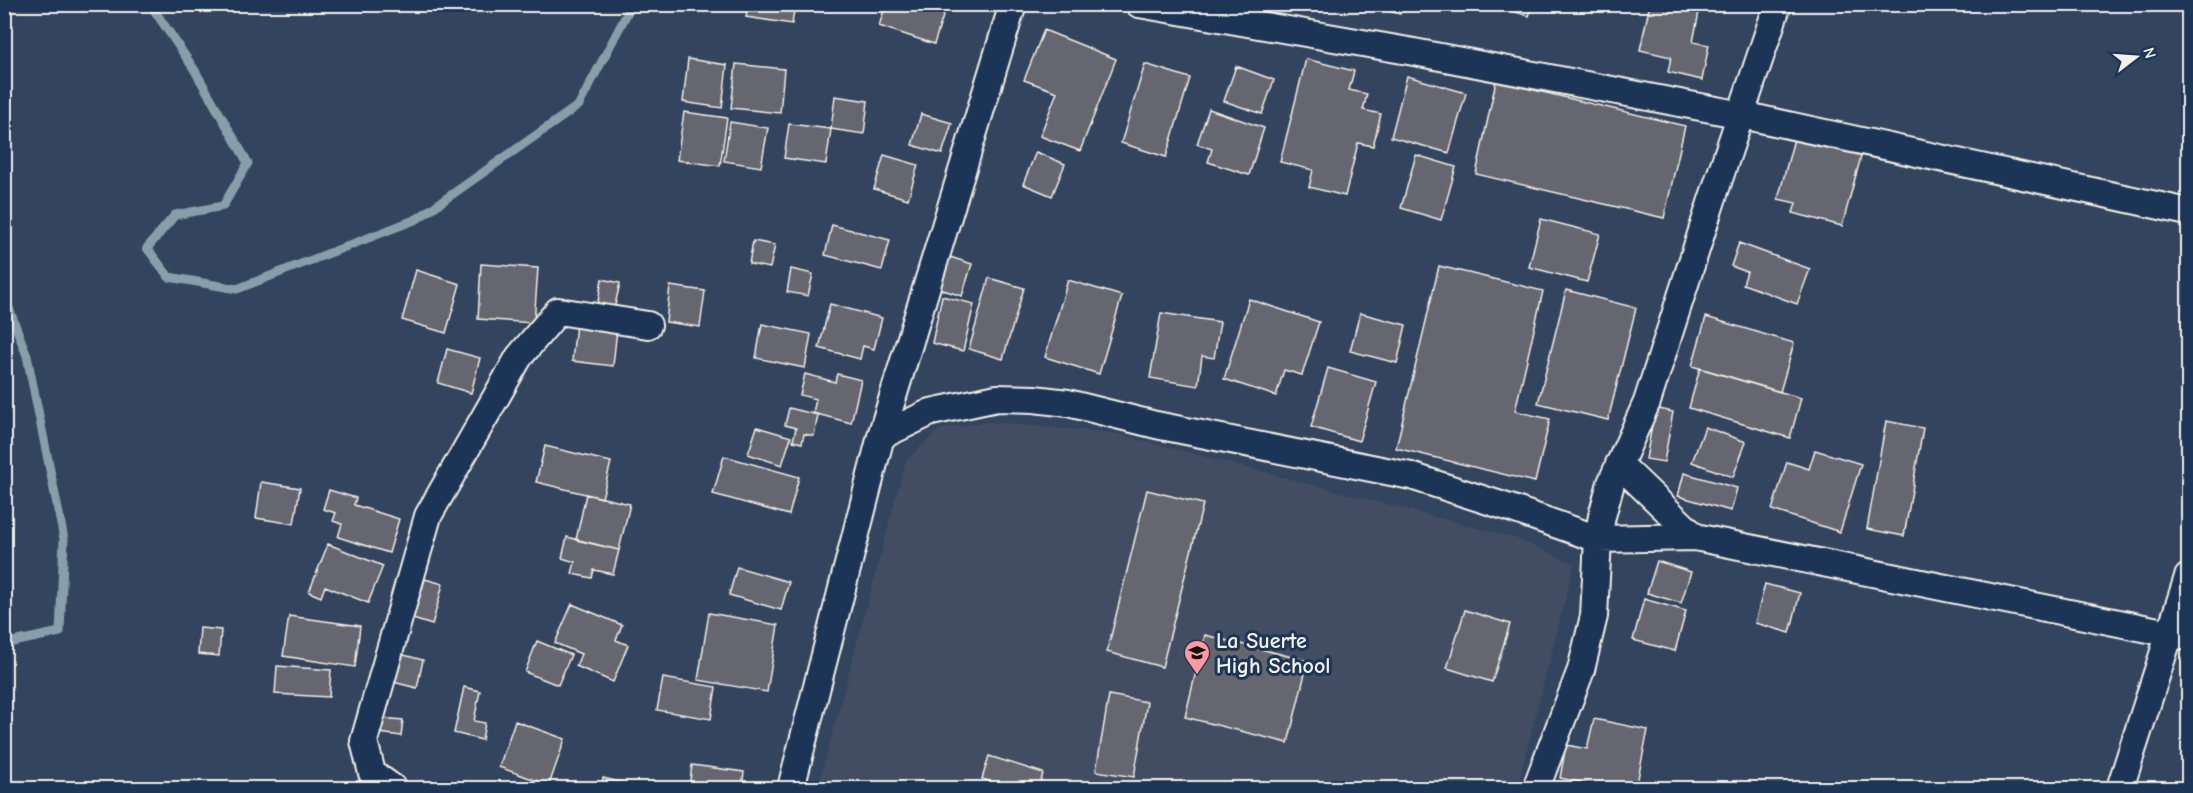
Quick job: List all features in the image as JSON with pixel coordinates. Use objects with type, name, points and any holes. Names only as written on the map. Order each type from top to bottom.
[{"type":"street","points":[[791,789],[881,436],[1013,4]]},
{"type":"street","points":[[1139,4],[1426,54],[1742,115],[2188,212]]},
{"type":"street","points":[[1536,788],[1581,670],[1594,616],[1598,539],[1608,494],[1647,402],[1778,4]]},
{"type":"street","points":[[393,789],[372,773],[364,741],[428,516],[519,357],[558,311],[648,326]]},
{"type":"street","points":[[881,436],[931,412],[997,398],[1068,403],[1156,425],[1411,476],[1598,539],[1695,537],[2180,635]]},
{"type":"street","points":[[1619,464],[1695,537]]},
{"type":"street","points":[[2120,789],[2180,635],[2188,577]]},
{"type":"shaded area","name":"La Suerte High School","points":[[987,422],[1114,433],[1515,538],[1574,564],[1517,788],[818,788],[906,460],[939,430]]},
{"type":"building","points":[[748,4],[795,4],[792,24],[746,17]]},
{"type":"building","points":[[886,4],[947,4],[934,44],[879,26]]},
{"type":"building","points":[[1363,4],[1402,4],[1400,14]]},
{"type":"building","points":[[1490,4],[1533,4],[1529,16]]},
{"type":"building","points":[[1650,4],[1662,4],[1699,12],[1693,42],[1709,45],[1702,80],[1668,72],[1671,57],[1640,50]]},
{"type":"building","points":[[1044,30],[1116,59],[1080,151],[1040,136],[1057,92],[1024,80]]},
{"type":"building","points":[[688,59],[727,65],[722,108],[683,102]]},
{"type":"building","points":[[1306,59],[1354,71],[1349,90],[1367,94],[1363,110],[1381,114],[1373,146],[1358,143],[1345,196],[1309,187],[1313,170],[1280,162]]},
{"type":"building","points":[[736,64],[784,69],[780,113],[731,108]]},
{"type":"building","points":[[1145,64],[1190,78],[1166,157],[1121,143]]},
{"type":"building","points":[[1236,66],[1274,80],[1262,114],[1224,101]]},
{"type":"building","points":[[1407,76],[1466,93],[1449,153],[1391,137]]},
{"type":"building","points":[[1496,81],[1685,126],[1664,218],[1476,174]]},
{"type":"building","points":[[835,96],[868,101],[864,134],[831,129]]},
{"type":"building","points":[[1209,109],[1264,128],[1249,175],[1208,162],[1212,149],[1197,144]]},
{"type":"building","points":[[684,112],[727,118],[720,166],[677,160]]},
{"type":"building","points":[[921,114],[952,123],[942,154],[912,145]]},
{"type":"building","points":[[730,122],[768,128],[761,167],[724,161]]},
{"type":"building","points":[[789,124],[831,129],[826,164],[784,158]]},
{"type":"building","points":[[1795,135],[1862,153],[1842,226],[1793,213],[1796,203],[1778,199]]},
{"type":"building","points":[[1036,152],[1065,164],[1052,196],[1023,184]]},
{"type":"building","points":[[884,155],[918,165],[908,199],[874,189]]},
{"type":"building","points":[[1416,155],[1456,167],[1441,220],[1401,208]]},
{"type":"building","points":[[1541,219],[1600,234],[1587,282],[1529,267]]},
{"type":"building","points":[[832,225],[890,240],[882,270],[825,255]]},
{"type":"building","points":[[753,241],[775,245],[770,268],[749,264]]},
{"type":"building","points":[[1739,243],[1810,269],[1797,304],[1743,284],[1747,272],[1731,266]]},
{"type":"building","points":[[947,256],[972,264],[962,296],[937,288]]},
{"type":"building","points":[[481,264],[538,268],[534,323],[478,319]]},
{"type":"building","points":[[1439,266],[1543,291],[1515,411],[1550,419],[1535,482],[1396,448]]},
{"type":"building","points":[[791,269],[813,274],[808,296],[787,292]]},
{"type":"building","points":[[416,270],[460,284],[446,333],[402,320]]},
{"type":"building","points":[[989,278],[1024,288],[1003,359],[969,349]]},
{"type":"building","points":[[602,279],[620,283],[614,310],[597,307]]},
{"type":"building","points":[[1068,280],[1122,296],[1099,374],[1045,357]]},
{"type":"building","points":[[670,286],[705,291],[700,327],[666,322]]},
{"type":"building","points":[[1566,290],[1636,308],[1608,420],[1538,403]]},
{"type":"building","points":[[942,296],[974,304],[963,351],[932,343]]},
{"type":"building","points":[[1249,299],[1319,322],[1302,375],[1284,370],[1276,396],[1224,379]]},
{"type":"building","points":[[830,304],[882,318],[874,349],[863,346],[860,359],[819,348]]},
{"type":"building","points":[[1161,313],[1220,322],[1214,358],[1202,356],[1198,386],[1150,378]]},
{"type":"building","points":[[1360,313],[1406,325],[1397,363],[1350,351]]},
{"type":"building","points":[[1706,317],[1794,343],[1780,392],[1692,366]]},
{"type":"building","points":[[576,324],[617,329],[613,366],[572,361]]},
{"type":"building","points":[[762,324],[811,334],[805,368],[756,358]]},
{"type":"building","points":[[447,349],[480,358],[471,393],[438,383]]},
{"type":"building","points":[[1328,368],[1376,382],[1359,441],[1311,427]]},
{"type":"building","points":[[1700,368],[1801,398],[1790,438],[1689,408]]},
{"type":"building","points":[[805,374],[835,382],[837,374],[861,380],[851,423],[813,413],[816,399],[800,395]]},
{"type":"building","points":[[789,408],[818,415],[814,436],[804,434],[802,443],[793,441],[796,428],[785,425]]},
{"type":"building","points":[[1655,408],[1673,412],[1664,462],[1646,459]]},
{"type":"building","points":[[1886,421],[1923,428],[1904,536],[1867,529]]},
{"type":"building","points":[[757,427],[791,437],[782,465],[748,454]]},
{"type":"building","points":[[1705,427],[1746,442],[1733,477],[1692,462]]},
{"type":"building","points":[[545,446],[611,462],[602,498],[536,482]]},
{"type":"building","points":[[1815,450],[1861,464],[1840,532],[1772,510],[1787,462],[1809,469]]},
{"type":"building","points":[[724,456],[799,477],[789,515],[713,494]]},
{"type":"building","points":[[1684,473],[1737,488],[1731,511],[1678,496]]},
{"type":"building","points":[[261,482],[300,488],[294,524],[256,518]]},
{"type":"building","points":[[329,490],[356,498],[354,505],[399,519],[389,553],[338,537],[342,524],[333,521],[336,513],[323,509]]},
{"type":"building","points":[[1147,490],[1203,504],[1162,667],[1107,652]]},
{"type":"building","points":[[586,494],[630,504],[619,550],[576,540]]},
{"type":"building","points":[[567,537],[619,550],[613,574],[594,570],[592,578],[572,574],[575,562],[562,558]]},
{"type":"building","points":[[328,544],[383,566],[368,603],[325,586],[321,597],[309,592]]},
{"type":"building","points":[[1657,561],[1691,572],[1681,603],[1647,593]]},
{"type":"building","points":[[737,567],[789,582],[781,610],[729,595]]},
{"type":"building","points":[[425,579],[443,584],[432,625],[413,619]]},
{"type":"building","points":[[1765,584],[1800,593],[1790,633],[1755,623]]},
{"type":"building","points":[[1644,599],[1686,611],[1675,651],[1633,640]]},
{"type":"building","points":[[572,604],[622,625],[616,640],[628,645],[613,682],[576,666],[581,654],[555,643]]},
{"type":"building","points":[[1465,610],[1510,624],[1492,682],[1447,668]]},
{"type":"building","points":[[709,613],[778,625],[767,692],[698,680]]},
{"type":"building","points":[[289,616],[360,626],[355,667],[283,656]]},
{"type":"building","points":[[200,628],[221,630],[219,656],[198,654]]},
{"type":"building","points":[[1205,635],[1308,661],[1288,743],[1185,717]]},
{"type":"building","points":[[537,641],[571,655],[558,685],[525,672]]},
{"type":"building","points":[[400,654],[423,660],[417,688],[393,682]]},
{"type":"building","points":[[277,666],[331,670],[329,697],[275,694]]},
{"type":"building","points":[[663,678],[716,687],[711,719],[657,710]]},
{"type":"building","points":[[464,687],[480,691],[474,721],[485,723],[482,740],[454,733]]},
{"type":"building","points":[[1109,695],[1147,702],[1134,777],[1096,771]]},
{"type":"building","points":[[381,718],[403,720],[401,736],[379,733]]},
{"type":"building","points":[[1594,719],[1648,730],[1636,788],[1606,788],[1560,778],[1566,745],[1587,749]]},
{"type":"building","points":[[515,721],[565,739],[549,785],[499,767]]},
{"type":"building","points":[[989,756],[1043,773],[1039,788],[1011,788],[982,779]]},
{"type":"building","points":[[692,765],[744,772],[742,788],[689,788]]},
{"type":"building","points":[[603,778],[624,783],[622,788],[601,788]]},
{"type":"waterway","points":[[4,24],[11,4]]},
{"type":"waterway","points":[[150,4],[194,69],[248,163],[223,206],[175,215],[147,248],[169,277],[237,289],[417,219],[579,105],[632,4]]},
{"type":"waterway","points":[[4,67],[6,138],[4,157]]},
{"type":"waterway","points":[[4,295],[27,356],[64,539],[60,632],[4,644]]},
{"type":"place","name":"La Suerte High School","points":[[1197,676]]}]
